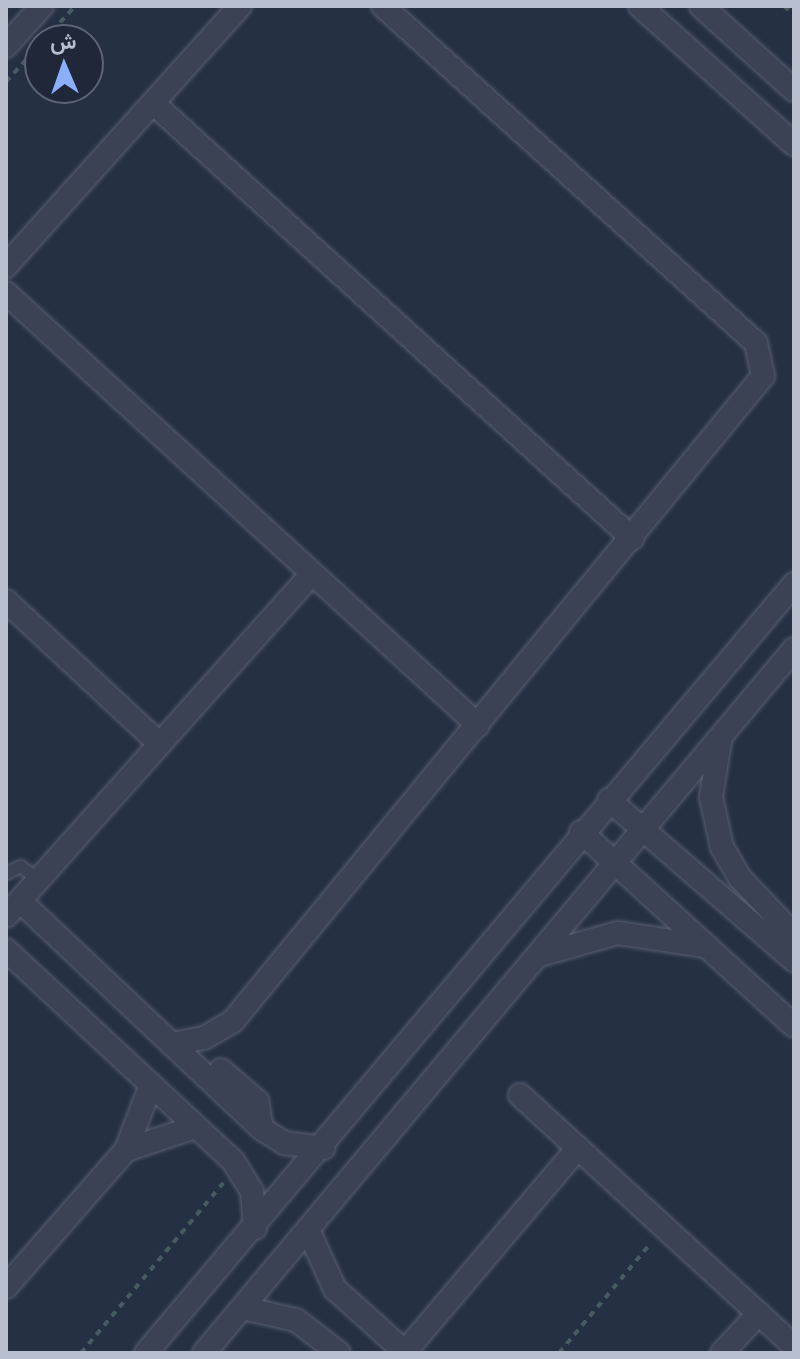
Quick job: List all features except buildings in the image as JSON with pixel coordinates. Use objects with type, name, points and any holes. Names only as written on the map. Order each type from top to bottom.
[{"type":"street","points":[[6,46],[42,6]]},
{"type":"street","points":[[6,266],[240,6]]},
{"type":"street","points":[[172,1044],[204,1038],[233,1021],[758,387],[762,353],[383,6]]},
{"type":"street","points":[[640,6],[794,144]]},
{"type":"street","points":[[701,6],[794,90]]},
{"type":"street","points":[[154,104],[632,538]]},
{"type":"street","points":[[6,293],[478,725]]},
{"type":"street","points":[[312,574],[13,908],[172,1044],[221,1080],[262,1129],[284,1143],[324,1148]]},
{"type":"street","points":[[146,1353],[324,1148],[581,832],[794,584]]},
{"type":"street","points":[[6,601],[160,744]]},
{"type":"street","points":[[204,1353],[309,1232],[794,649]]},
{"type":"street","points":[[721,735],[711,797],[722,847],[740,878],[794,935]]},
{"type":"street","points":[[609,800],[794,960]]},
{"type":"street","points":[[581,832],[794,1026]]},
{"type":"street","points":[[539,955],[618,933],[706,946]]},
{"type":"street","points":[[6,950],[238,1167],[252,1192],[255,1228]]},
{"type":"street","points":[[221,1080],[233,1021]]},
{"type":"street","points":[[6,1287],[126,1150],[151,1085]]},
{"type":"street","points":[[520,1095],[794,1346]]},
{"type":"street","points":[[126,1150],[195,1127]]},
{"type":"street","points":[[309,1232],[335,1289],[405,1352],[578,1148]]},
{"type":"street","points":[[243,1308],[296,1320],[339,1353]]},
{"type":"street","points":[[722,1353],[759,1313]]},
{"type":"lane","points":[[6,873],[20,866],[38,879]]},
{"type":"path","points":[[58,24],[75,6]]},
{"type":"path","points":[[784,6],[794,15]]},
{"type":"path","points":[[6,82],[24,62]]},
{"type":"path","points":[[81,1353],[238,1167]]},
{"type":"path","points":[[559,1353],[653,1241],[667,1250],[674,1236]]}]
